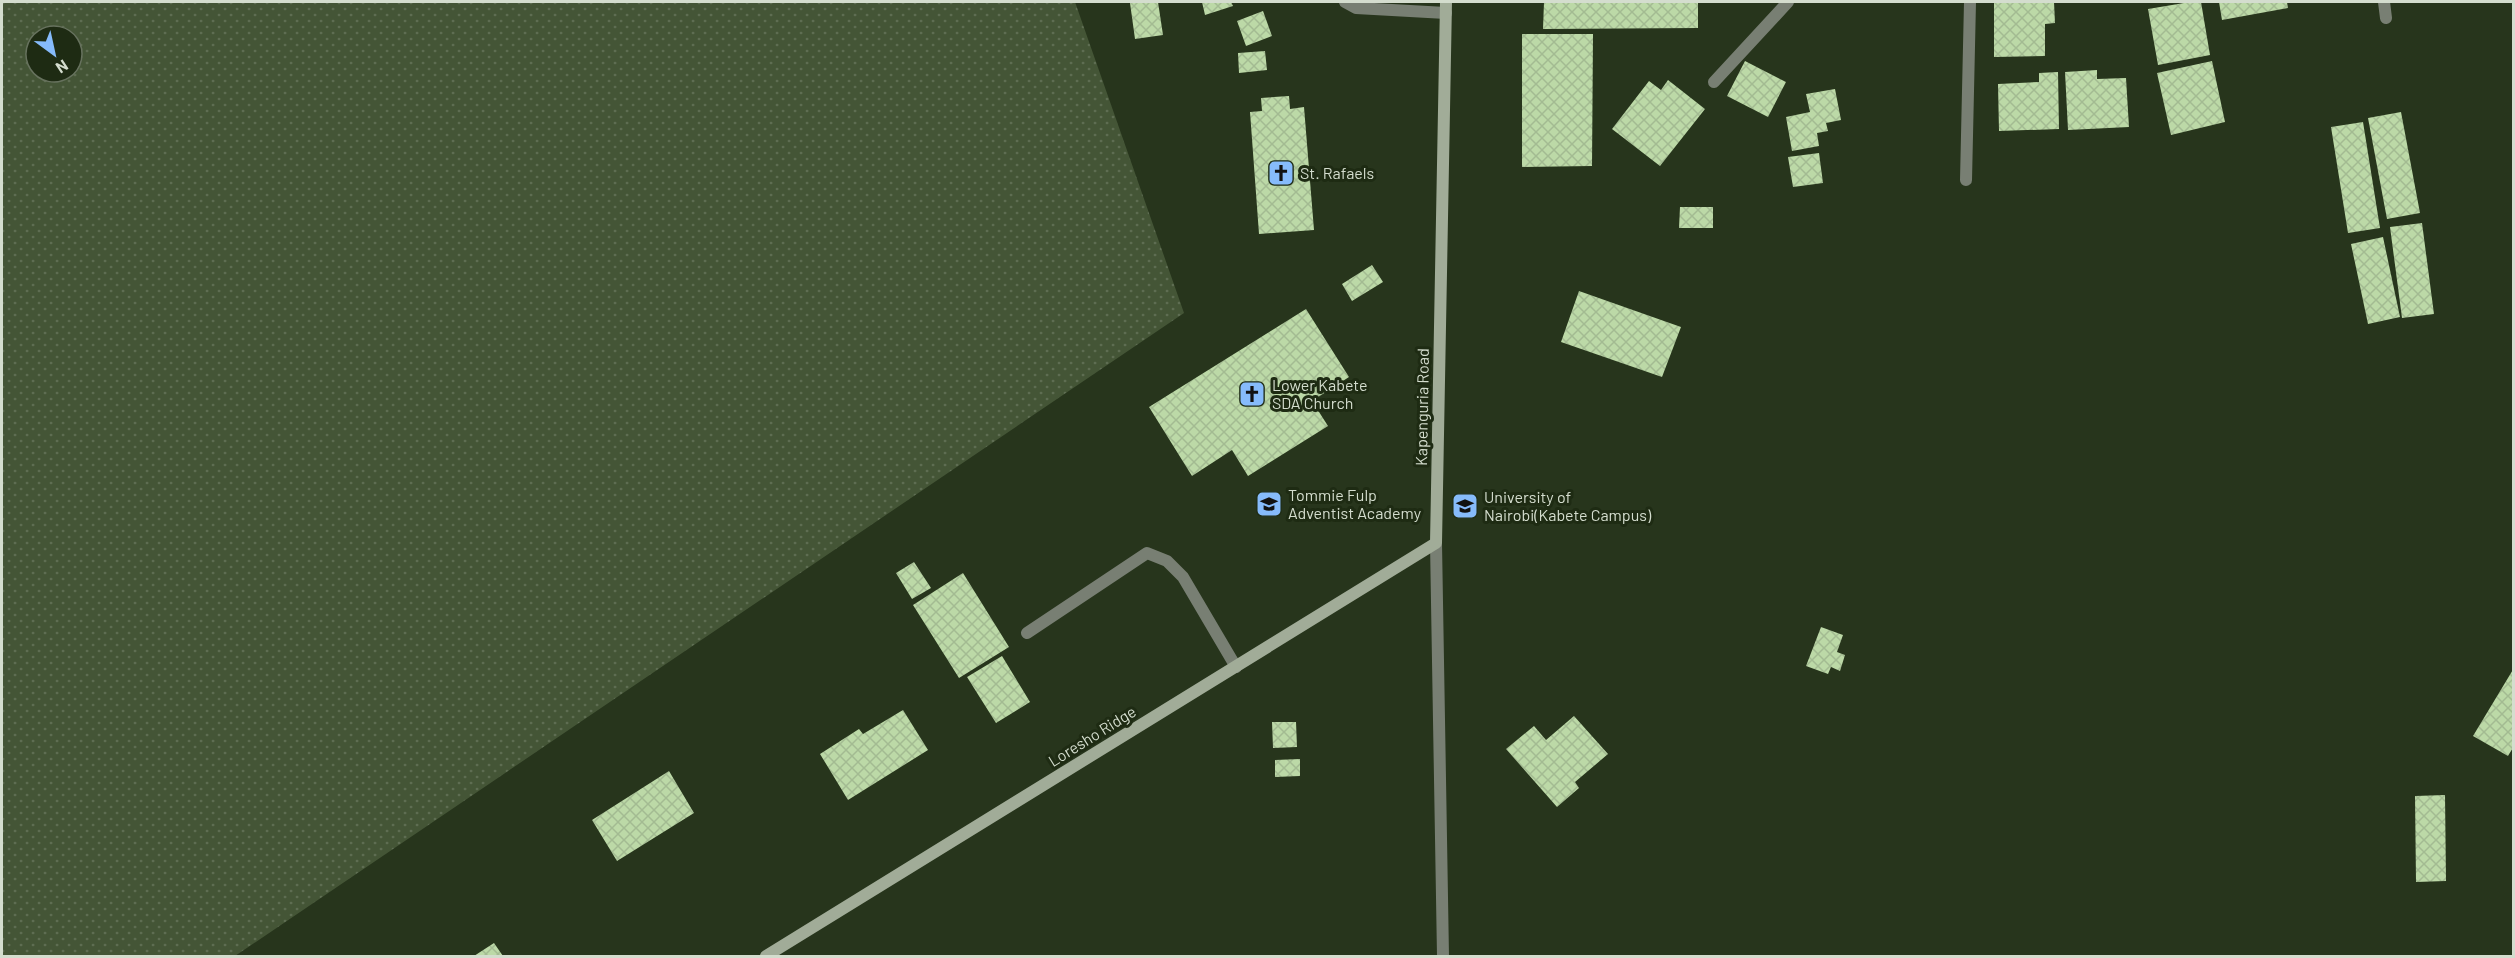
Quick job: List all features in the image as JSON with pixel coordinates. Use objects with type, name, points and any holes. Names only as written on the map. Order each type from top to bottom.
[{"type":"street","points":[[1345,2],[1356,8],[1446,7]]},
{"type":"street","points":[[1714,82],[1788,2]]},
{"type":"street","points":[[1966,180],[1970,2]]},
{"type":"street","points":[[2384,2],[2386,18]]},
{"type":"street","name":"Kapenguria Road","points":[[1443,957],[1436,543],[1446,7]]},
{"type":"street","name":"Loresho Ridge","points":[[766,957],[1436,543]]},
{"type":"street","points":[[1027,633],[1147,554],[1167,561],[1183,577],[1236,667]]},
{"type":"green space","points":[[2,2],[1075,2],[1184,313],[235,956],[2,956]]},
{"type":"building","points":[[1158,2],[1163,35],[1135,39],[1130,3]]},
{"type":"building","points":[[1202,2],[1231,2],[1233,6],[1205,15]]},
{"type":"building","points":[[1544,2],[1698,2],[1698,28],[1543,29]]},
{"type":"building","points":[[1994,2],[2054,2],[2055,23],[2045,24],[2045,56],[1994,57]]},
{"type":"building","points":[[2201,2],[2210,55],[2158,65],[2148,9]]},
{"type":"building","points":[[2219,2],[2287,2],[2288,8],[2222,20]]},
{"type":"building","points":[[1263,11],[1272,36],[1246,46],[1237,21]]},
{"type":"building","points":[[1522,34],[1593,34],[1592,166],[1522,167]]},
{"type":"building","points":[[1265,51],[1267,70],[1239,73],[1238,53]]},
{"type":"building","points":[[1745,61],[1786,82],[1768,117],[1727,96]]},
{"type":"building","points":[[2212,61],[2225,122],[2171,135],[2157,73]]},
{"type":"building","points":[[2097,70],[2097,79],[2126,78],[2129,127],[2068,130],[2065,72]]},
{"type":"building","points":[[2058,72],[2059,129],[1999,131],[1998,84],[2039,82],[2039,73]]},
{"type":"building","points":[[1668,80],[1705,109],[1660,166],[1612,129],[1649,81],[1661,90]]},
{"type":"building","points":[[1835,89],[1841,120],[1826,123],[1828,131],[1817,133],[1819,146],[1792,151],[1786,117],[1810,112],[1806,94]]},
{"type":"building","points":[[1289,96],[1290,109],[1304,107],[1314,230],[1259,234],[1250,112],[1262,111],[1261,98]]},
{"type":"building","points":[[2401,112],[2420,213],[2387,219],[2368,118]]},
{"type":"building","points":[[2363,122],[2380,228],[2348,233],[2331,127]]},
{"type":"building","points":[[1819,153],[1823,183],[1793,187],[1788,157]]},
{"type":"building","points":[[1680,207],[1713,207],[1713,228],[1679,228]]},
{"type":"building","points":[[2422,223],[2434,314],[2402,318],[2390,227]]},
{"type":"building","points":[[2383,237],[2400,317],[2368,324],[2351,244]]},
{"type":"building","points":[[1372,265],[1383,282],[1352,301],[1342,284]]},
{"type":"building","points":[[1579,291],[1681,327],[1662,377],[1561,342]]},
{"type":"building","points":[[1306,309],[1349,377],[1312,401],[1328,426],[1248,476],[1232,450],[1192,476],[1149,407]]},
{"type":"building","points":[[914,562],[931,588],[912,599],[896,573]]},
{"type":"building","points":[[963,573],[1009,647],[959,678],[913,605]]},
{"type":"building","points":[[1821,627],[1843,635],[1837,652],[1845,655],[1840,671],[1831,667],[1828,674],[1806,666]]},
{"type":"building","points":[[1002,656],[1030,702],[996,723],[967,677]]},
{"type":"building","points":[[2514,668],[2514,746],[2508,756],[2473,736]]},
{"type":"building","points":[[903,710],[928,750],[848,800],[820,754],[859,729],[863,734]]},
{"type":"building","points":[[1574,716],[1608,754],[1575,782],[1579,788],[1557,807],[1506,749],[1534,726],[1546,740]]},
{"type":"building","points":[[1272,722],[1296,722],[1297,747],[1273,748]]},
{"type":"building","points":[[1300,759],[1300,776],[1275,777],[1275,760]]},
{"type":"building","points":[[669,771],[694,813],[617,861],[592,820]]},
{"type":"building","points":[[2445,795],[2446,881],[2416,882],[2415,796]]},
{"type":"building","points":[[494,943],[503,956],[474,956]]},
{"type":"place","name":"St. Rafaels","points":[[1281,173]]},
{"type":"place","name":"Lower Kabete SDA Church","points":[[1252,394]]},
{"type":"place","name":"Tommie Fulp Adventist Academy","points":[[1269,504]]},
{"type":"place","name":"University of Nairobi(Kabete Campus)","points":[[1465,506]]}]
